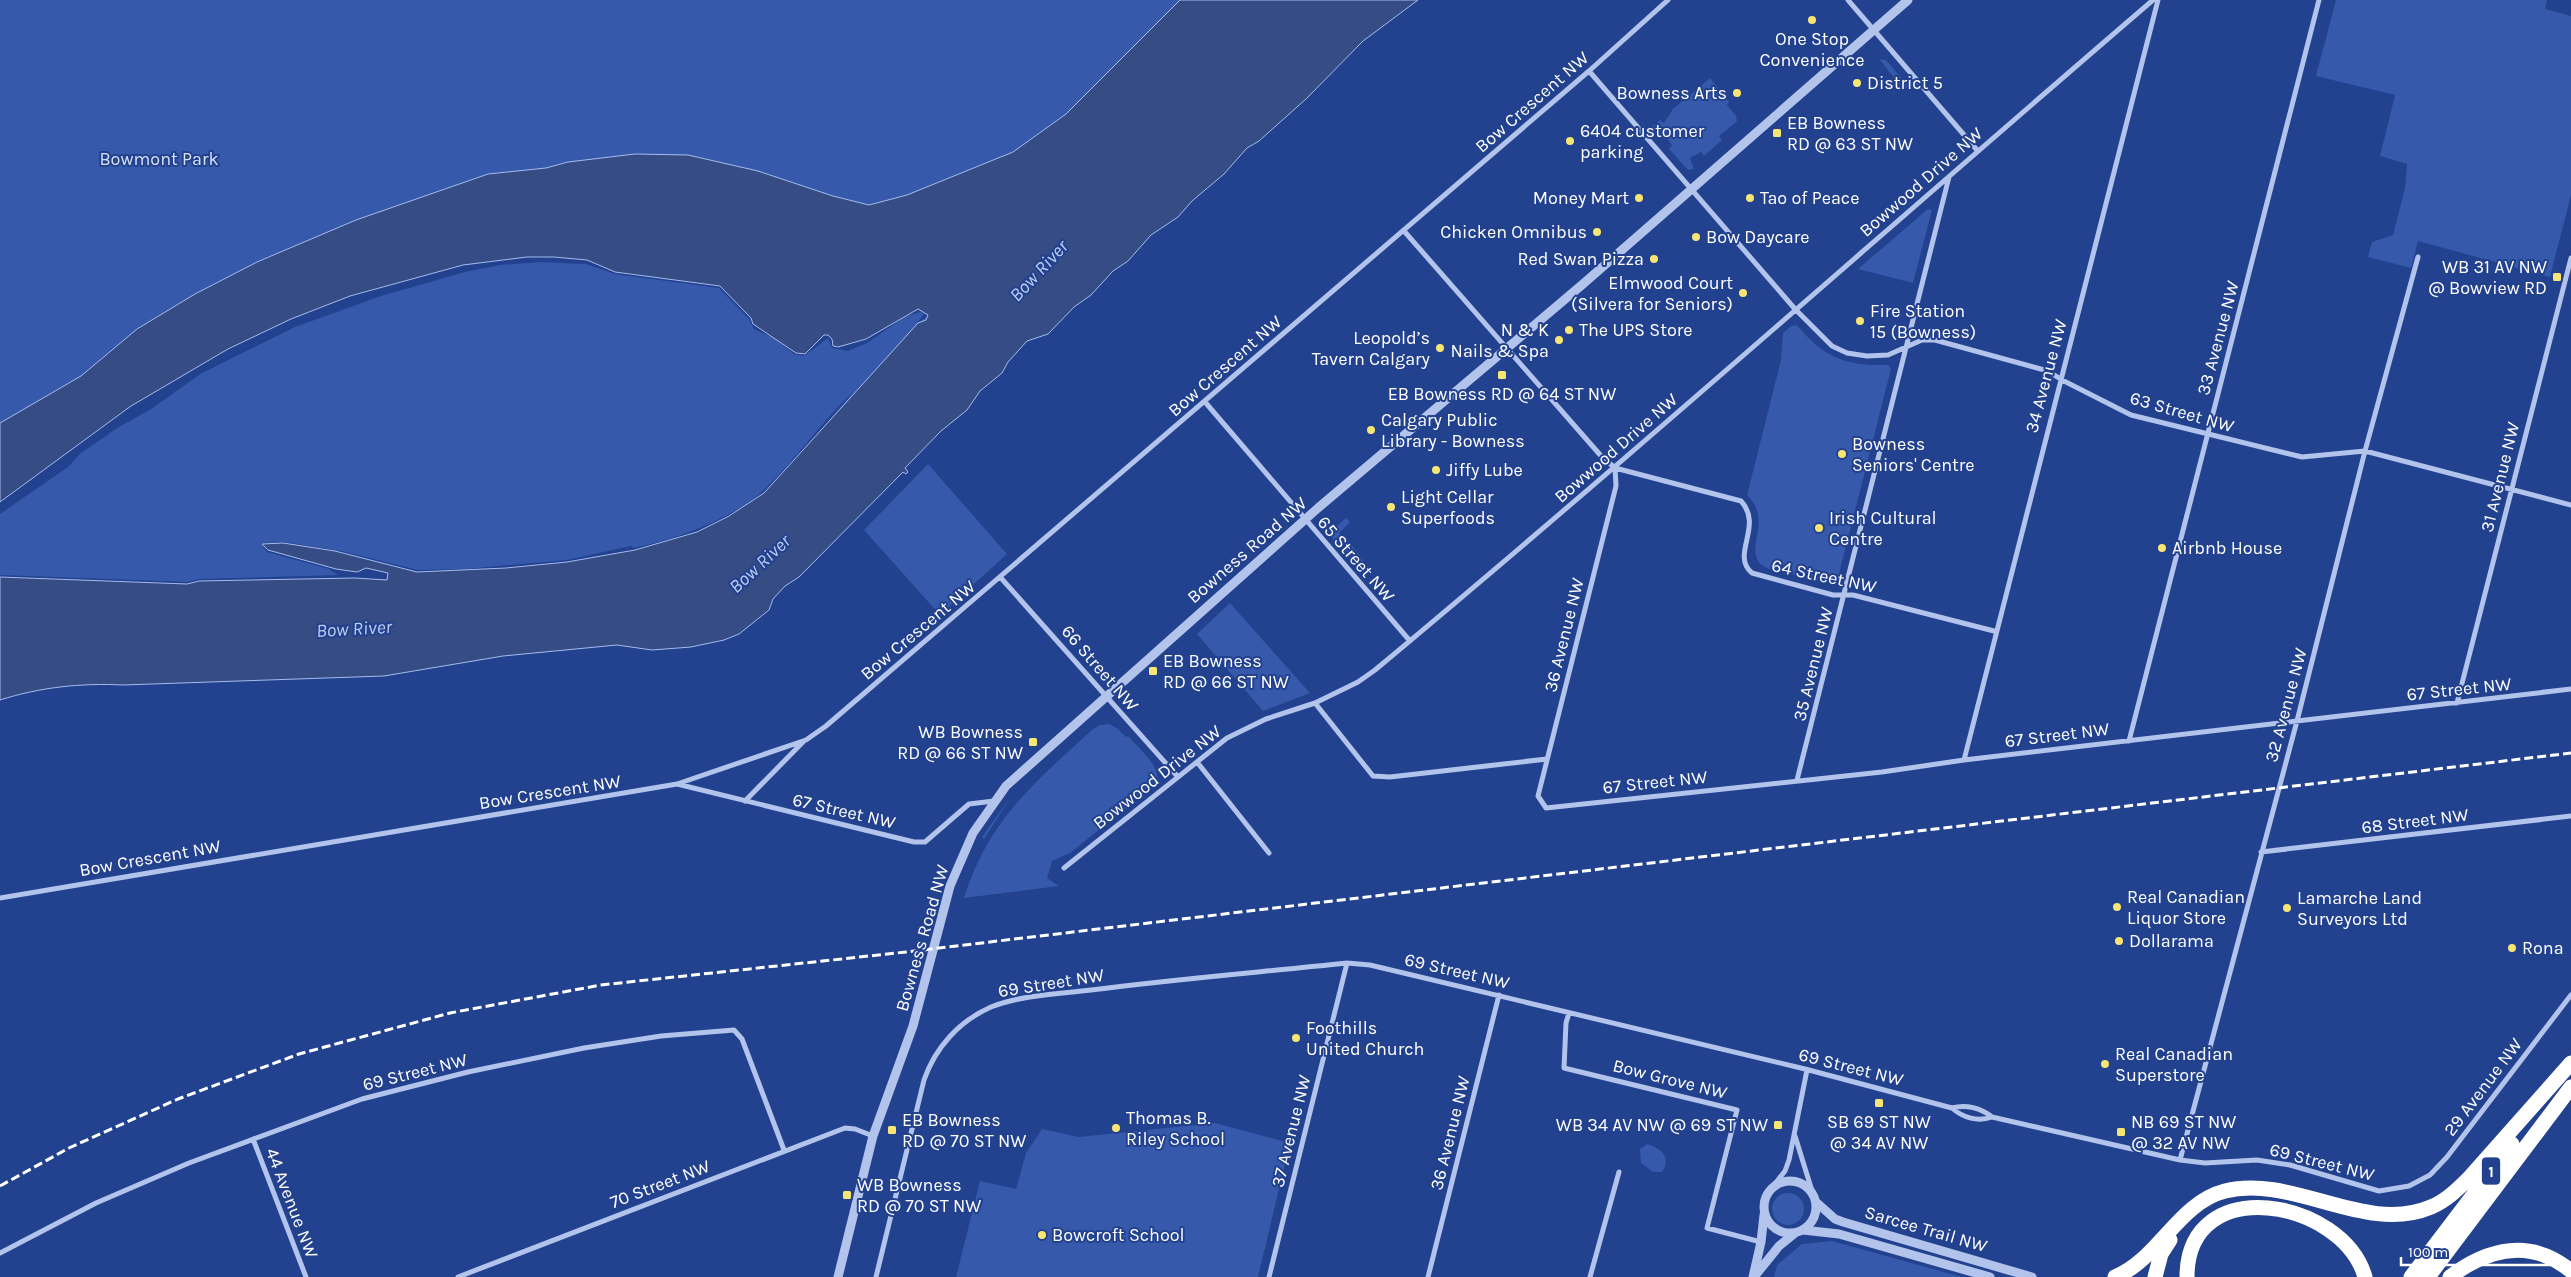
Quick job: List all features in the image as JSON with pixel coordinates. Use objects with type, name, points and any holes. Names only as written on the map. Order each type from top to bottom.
[{"type":"highway","points":[[2115,1277],[2142,1260],[2191,1210],[2206,1199],[2224,1192],[2256,1188],[2283,1191],[2349,1208],[2391,1214],[2406,1214],[2432,1207],[2455,1191],[2470,1177],[2571,1064]]},
{"type":"highway","name":"1","points":[[2411,1277],[2571,1064]]},
{"type":"highway","name":"1","points":[[2428,1277],[2571,1087]]},
{"type":"highway","points":[[2187,1277],[2190,1254],[2201,1230],[2217,1216],[2228,1211],[2252,1207],[2293,1213],[2324,1226],[2349,1247],[2359,1260],[2365,1277]]},
{"type":"highway","points":[[2155,1277],[2167,1244],[2191,1210]]},
{"type":"highway","points":[[2450,1277],[2482,1256],[2512,1250],[2541,1254],[2557,1261],[2571,1271]]},
{"type":"street","name":"Bow Crescent NW","points":[[0,898],[676,784],[806,740],[826,726],[1001,578],[1404,231],[1668,0]]},
{"type":"street","points":[[1848,0],[1977,150]]},
{"type":"street","name":"Bowness Road NW","points":[[838,1277],[874,1136],[914,1026],[950,886],[974,833],[1006,786],[1305,520],[1508,349],[1772,122],[1908,0]]},
{"type":"street","name":"Bowwood Drive NW","points":[[1064,868],[1227,738],[1358,682],[1410,641],[1615,468],[1795,309],[1949,177],[1977,150],[2152,0]]},
{"type":"street","name":"34 Avenue NW","points":[[1964,760],[1994,631],[2062,380],[2158,0]]},
{"type":"street","name":"33 Avenue NW","points":[[2128,741],[2319,0]]},
{"type":"street","name":"63 Street NW","points":[[1588,71],[1795,309],[1832,346],[1847,352],[1867,356],[1888,355],[1922,340],[1935,340],[2048,370],[2062,380],[2132,415],[2302,457],[2365,452],[2571,505]]},
{"type":"street","name":"35 Avenue NW","points":[[1798,780],[1949,177]]},
{"type":"street","name":"64 Street NW","points":[[1404,231],[1602,457],[1615,468],[1741,501],[1748,510],[1751,520],[1744,558],[1749,570],[1756,575],[1833,595],[1853,595],[1994,631]]},
{"type":"street","name":"32 Avenue NW","points":[[2180,1160],[2297,721],[2365,452],[2418,257]]},
{"type":"street","name":"31 Avenue NW","points":[[2457,702],[2571,258]]},
{"type":"street","name":"65 Street NW","points":[[1205,402],[1410,641]]},
{"type":"street","name":"36 Avenue NW","points":[[1546,808],[1538,796],[1616,488],[1615,468]]},
{"type":"street","name":"66 Street NW","points":[[1001,578],[1178,777]]},
{"type":"street","name":"67 Street NW","points":[[1546,808],[1882,772],[1964,760],[2571,689]]},
{"type":"street","points":[[1315,702],[1373,776],[1390,777],[1547,759]]},
{"type":"street","points":[[745,801],[806,740]]},
{"type":"street","points":[[1197,762],[1269,853]]},
{"type":"street","name":"67 Street NW","points":[[676,784],[914,842],[925,842],[969,804],[994,801]]},
{"type":"street","name":"68 Street NW","points":[[2261,852],[2571,816]]},
{"type":"street","name":"69 Street NW","points":[[876,1277],[924,1080],[935,1055],[954,1032],[980,1012],[1011,1001],[1106,988],[1347,963],[1370,965],[1807,1070],[1952,1108],[1960,1115],[1982,1121],[1992,1117]]},
{"type":"street","name":"37 Avenue NW","points":[[1269,1277],[1347,963]]},
{"type":"street","name":"36 Avenue NW","points":[[1428,1277],[1499,995]]},
{"type":"street","name":"29 Avenue NW","points":[[2410,1186],[2430,1175],[2447,1157],[2571,995]]},
{"type":"street","name":"Bow Grove NW","points":[[1569,1013],[1566,1023],[1564,1068],[1737,1110],[1707,1228],[1761,1242]]},
{"type":"street","name":"69 Street NW","points":[[0,1253],[96,1203],[189,1163],[362,1099],[468,1072],[584,1048],[724,1029],[734,1030],[742,1039],[784,1150]]},
{"type":"street","points":[[1753,1277],[1761,1242],[1766,1196],[1785,1171],[1795,1136],[1807,1070]]},
{"type":"street","name":"69 Street NW","points":[[1952,1108],[1962,1105],[1985,1111],[1992,1117],[2180,1160],[2204,1163],[2257,1160],[2290,1165],[2379,1191],[2410,1186]]},
{"type":"street","name":"70 Street NW","points":[[458,1277],[845,1128],[874,1136]]},
{"type":"street","points":[[1753,1277],[1779,1246],[1799,1232],[1814,1218],[1815,1198],[1795,1136]]},
{"type":"street","name":"44 Avenue NW","points":[[253,1140],[306,1277]]},
{"type":"street","points":[[1590,1277],[1619,1172]]},
{"type":"street","points":[[1771,1189],[1777,1184],[1793,1180],[1808,1187],[1815,1198]]},
{"type":"street","name":"Sarcee Trail NW","points":[[1815,1198],[1835,1218],[1843,1222],[2032,1277]]},
{"type":"street","points":[[1764,1212],[1772,1226],[1779,1231],[1799,1232]]},
{"type":"street","name":"Sarcee Trail NW","points":[[1799,1232],[1839,1234],[1990,1277]]},
{"type":"green space","name":"Bowmont Park","points":[[0,0],[1180,0],[1017,237],[646,162],[0,434]]},
{"type":"green space","points":[[2336,0],[2547,0],[2545,9],[2571,16],[2571,195],[2550,277],[2418,241],[2411,268],[2368,257],[2372,242],[2393,235],[2405,188],[2407,164],[2380,156],[2395,95],[2316,76]]},
{"type":"green space","points":[[1879,59],[1886,60],[1908,86],[1904,90]]},
{"type":"green space","points":[[1710,78],[1729,102],[1727,105],[1736,116],[1737,121],[1719,136],[1722,140],[1704,156],[1701,152],[1690,158],[1694,169],[1688,170],[1669,149],[1672,145],[1663,133],[1658,137],[1650,128],[1660,120],[1664,123],[1673,109]]},
{"type":"green space","points":[[1928,209],[1932,210],[1913,283],[1858,269]]},
{"type":"green space","points":[[541,262],[586,264],[615,274],[719,288],[749,319],[754,329],[774,338],[794,354],[804,356],[828,338],[832,348],[848,351],[867,343],[906,316],[921,312],[924,314],[917,323],[932,314],[738,567],[403,590],[355,578],[387,580],[388,573],[366,568],[357,572],[336,569],[268,550],[262,544],[283,543],[335,551],[417,572],[506,568],[567,562],[635,550],[697,532],[729,516],[764,493],[854,391],[777,477],[752,500],[737,510],[704,526],[668,539],[634,548],[631,546],[567,560],[465,569],[418,570],[341,551],[284,542],[261,543],[267,552],[329,569],[338,575],[200,579],[187,582],[0,575],[0,514],[68,467],[81,453],[119,427],[151,409],[202,373],[295,327],[381,296],[465,272],[500,265]]},
{"type":"green space","points":[[1797,325],[1817,345],[1837,358],[1860,364],[1888,365],[1891,369],[1839,574],[1836,579],[1829,583],[1769,569],[1760,564],[1756,557],[1755,549],[1759,523],[1758,514],[1747,495],[1781,360],[1783,333],[1791,326]]},
{"type":"green space","points":[[928,464],[1007,554],[940,615],[864,530]]},
{"type":"green space","points":[[1346,518],[1350,522],[1339,533],[1343,538],[1334,541],[1331,531]]},
{"type":"green space","points":[[1351,544],[1368,567],[1361,572],[1344,552]]},
{"type":"green space","points":[[1230,603],[1310,693],[1263,711],[1197,634]]},
{"type":"green space","points":[[1109,724],[1117,728],[1126,737],[1128,736],[1149,758],[1158,778],[1156,784],[1070,853],[1052,861],[1047,878],[1059,886],[964,898],[974,870],[986,846],[1016,804],[1051,767],[1093,729],[1100,725]]},
{"type":"green space","points":[[1013,794],[984,839],[982,837]]},
{"type":"green space","points":[[1215,1123],[1290,1143],[1258,1277],[956,1277],[980,1181],[1016,1189],[1026,1153],[1042,1129],[1079,1137]]},
{"type":"green space","points":[[1647,1144],[1657,1148],[1664,1154],[1666,1162],[1662,1172],[1653,1172],[1641,1163],[1640,1149]]},
{"type":"green space","points":[[1788,1193],[1800,1197],[1804,1209],[1800,1221],[1788,1225],[1776,1221],[1772,1209],[1776,1197]]},
{"type":"green space","points":[[1832,1241],[1962,1277],[1774,1277],[1777,1265],[1802,1244]]},
{"type":"water","name":"Bow River","points":[[1180,0],[1418,0],[1363,41],[1307,98],[1259,141],[1247,148],[1224,174],[1192,201],[1178,217],[1151,235],[1128,261],[1113,271],[1091,295],[1074,307],[1048,334],[1027,341],[1008,362],[1002,373],[980,391],[967,410],[941,431],[905,468],[908,472],[906,474],[903,472],[799,577],[785,586],[773,599],[769,610],[739,634],[724,640],[691,647],[652,650],[617,645],[503,656],[384,676],[76,685],[46,689],[0,700],[0,577],[187,584],[199,581],[355,578],[387,580],[388,573],[366,568],[357,572],[336,569],[268,550],[262,544],[283,543],[335,551],[417,572],[506,568],[567,562],[635,550],[697,532],[729,516],[764,493],[918,323],[926,320],[928,315],[918,309],[866,339],[838,347],[833,346],[832,339],[828,335],[824,335],[805,354],[796,353],[753,324],[751,318],[720,286],[615,272],[587,260],[554,257],[527,257],[463,265],[350,296],[291,319],[228,349],[131,406],[0,502],[0,423],[81,376],[137,329],[195,294],[257,262],[356,220],[488,174],[546,168],[568,162],[635,154],[688,155],[758,171],[833,196],[869,205],[907,195],[1013,152],[1066,114]]},
{"type":"railway","points":[[0,1186],[69,1148],[178,1099],[299,1054],[450,1013],[601,985],[906,952],[2571,753]]},
{"type":"place","name":"One Stop Convenience","points":[[1812,20]]},
{"type":"place","name":"District 5","points":[[1857,83]]},
{"type":"place","name":"Bowness Arts","points":[[1737,93]]},
{"type":"place","name":"EB Bowness RD @ 63 ST NW","points":[[1777,133]]},
{"type":"place","name":"6404 customer parking","points":[[1570,141]]},
{"type":"place","name":"Money Mart","points":[[1639,198]]},
{"type":"place","name":"Tao of Peace","points":[[1750,198]]},
{"type":"place","name":"Chicken Omnibus","points":[[1597,232]]},
{"type":"place","name":"Bow Daycare","points":[[1696,237]]},
{"type":"place","name":"Red Swan Pizza","points":[[1654,259]]},
{"type":"place","name":"WB 31 AV NW @ Bowview RD","points":[[2557,277]]},
{"type":"place","name":"Elmwood Court (Silvera for Seniors)","points":[[1743,293]]},
{"type":"place","name":"Fire Station 15 (Bowness)","points":[[1860,321]]},
{"type":"place","name":"The UPS Store","points":[[1569,330]]},
{"type":"place","name":"N & K Nails & Spa","points":[[1559,340]]},
{"type":"place","name":"Leopold’s Tavern Calgary","points":[[1440,348]]},
{"type":"place","name":"EB Bowness RD @ 64 ST NW","points":[[1502,375]]},
{"type":"place","name":"Calgary Public Library - Bowness","points":[[1371,430]]},
{"type":"place","name":"Bowness Seniors' Centre","points":[[1842,454]]},
{"type":"place","name":"Jiffy Lube","points":[[1436,470]]},
{"type":"place","name":"Light Cellar Superfoods","points":[[1391,507]]},
{"type":"place","name":"Irish Cultural Centre","points":[[1819,528]]},
{"type":"place","name":"Airbnb House","points":[[2162,548]]},
{"type":"place","name":"EB Bowness RD @ 66 ST NW","points":[[1153,671]]},
{"type":"place","name":"WB Bowness RD @ 66 ST NW","points":[[1033,742]]},
{"type":"place","name":"Real Canadian Liquor Store","points":[[2117,907]]},
{"type":"place","name":"Lamarche Land Surveyors Ltd","points":[[2287,908]]},
{"type":"place","name":"Dollarama","points":[[2119,941]]},
{"type":"place","name":"Rona","points":[[2512,948]]},
{"type":"place","name":"Foothills United Church","points":[[1296,1038]]},
{"type":"place","name":"Real Canadian Superstore","points":[[2105,1064]]},
{"type":"place","name":"SB 69 ST NW @ 34 AV NW","points":[[1879,1103]]},
{"type":"place","name":"WB 34 AV NW @ 69 ST NW","points":[[1778,1125]]},
{"type":"place","name":"Thomas B. Riley School","points":[[1116,1128]]},
{"type":"place","name":"EB Bowness RD @ 70 ST NW","points":[[892,1130]]},
{"type":"place","name":"NB 69 ST NW @ 32 AV NW","points":[[2121,1132]]},
{"type":"place","name":"WB Bowness RD @ 70 ST NW","points":[[847,1195]]},
{"type":"place","name":"Bowcroft School","points":[[1042,1235]]}]
